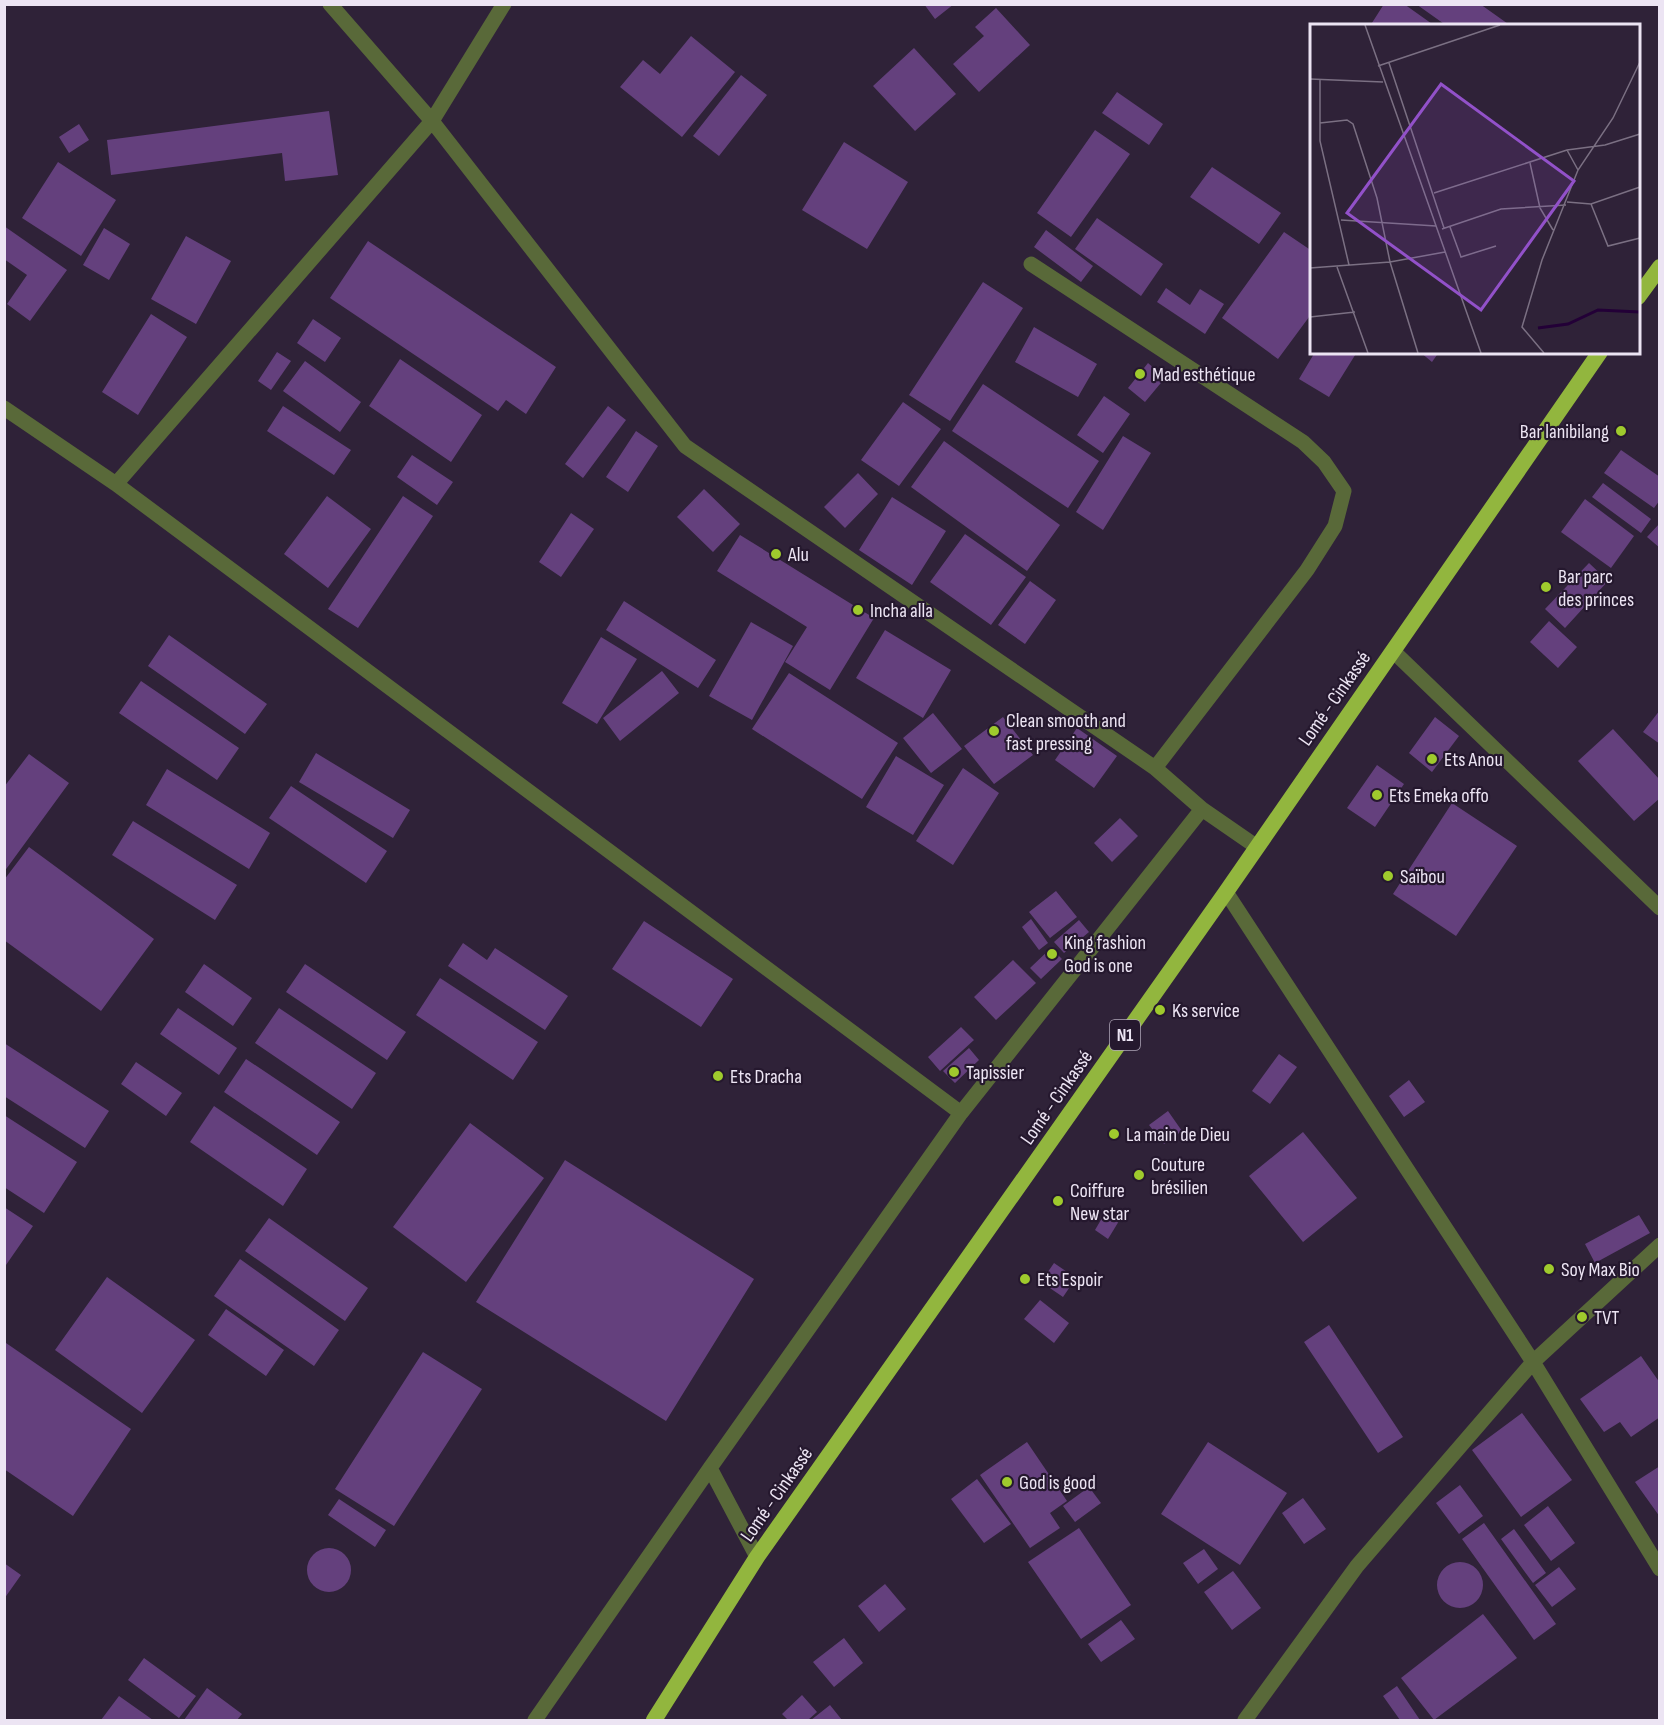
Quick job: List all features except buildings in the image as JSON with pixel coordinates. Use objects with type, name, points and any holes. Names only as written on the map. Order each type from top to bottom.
[{"type":"highway","points":[[1640,294],[1659,267]]},
{"type":"highway","name":"Lomé - Cinkassé","points":[[654,1720],[757,1557],[1226,892],[1599,354]]},
{"type":"street","points":[[330,4],[432,121],[685,446],[1155,768],[1202,809],[1257,847]]},
{"type":"street","points":[[116,484],[432,121],[504,4]]},
{"type":"street","points":[[1031,264],[1303,442],[1324,462],[1344,491],[1335,526],[1307,570],[1155,768]]},
{"type":"street","points":[[4,408],[116,484],[961,1113]]},
{"type":"street","points":[[1393,651],[1659,908]]},
{"type":"street","points":[[535,1720],[961,1113],[1202,809]]},
{"type":"street","points":[[1226,892],[1533,1362],[1659,1569]]},
{"type":"street","points":[[1245,1720],[1357,1566],[1533,1362],[1659,1245]]},
{"type":"street","points":[[710,1468],[757,1557]]},
{"type":"place","name":"Mad esthétique","points":[[1140,374]]},
{"type":"place","name":"Bar lanibilang","points":[[1621,431]]},
{"type":"place","name":"Alu","points":[[776,554]]},
{"type":"place","name":"Bar parc des princes","points":[[1546,587]]},
{"type":"place","name":"Incha alla","points":[[858,610]]},
{"type":"place","name":"Clean smooth and fast pressing","points":[[994,731]]},
{"type":"place","name":"Ets Anou","points":[[1432,759]]},
{"type":"place","name":"Ets Emeka offo","points":[[1377,795]]},
{"type":"place","name":"Saïbou","points":[[1388,876]]},
{"type":"place","name":"King fashion God is one","points":[[1052,954]]},
{"type":"place","name":"Ks service","points":[[1160,1010]]},
{"type":"place","name":"Tapissier","points":[[954,1072]]},
{"type":"place","name":"Ets Dracha","points":[[718,1076]]},
{"type":"place","name":"La main de Dieu","points":[[1114,1134]]},
{"type":"place","name":"Couture brésilien","points":[[1139,1175]]},
{"type":"place","name":"Coiffure New star","points":[[1058,1201]]},
{"type":"place","name":"Soy Max Bio","points":[[1549,1269]]},
{"type":"place","name":"Ets Espoir","points":[[1025,1279]]},
{"type":"place","name":"TVT","points":[[1582,1317]]},
{"type":"place","name":"God is good","points":[[1007,1482]]}]
